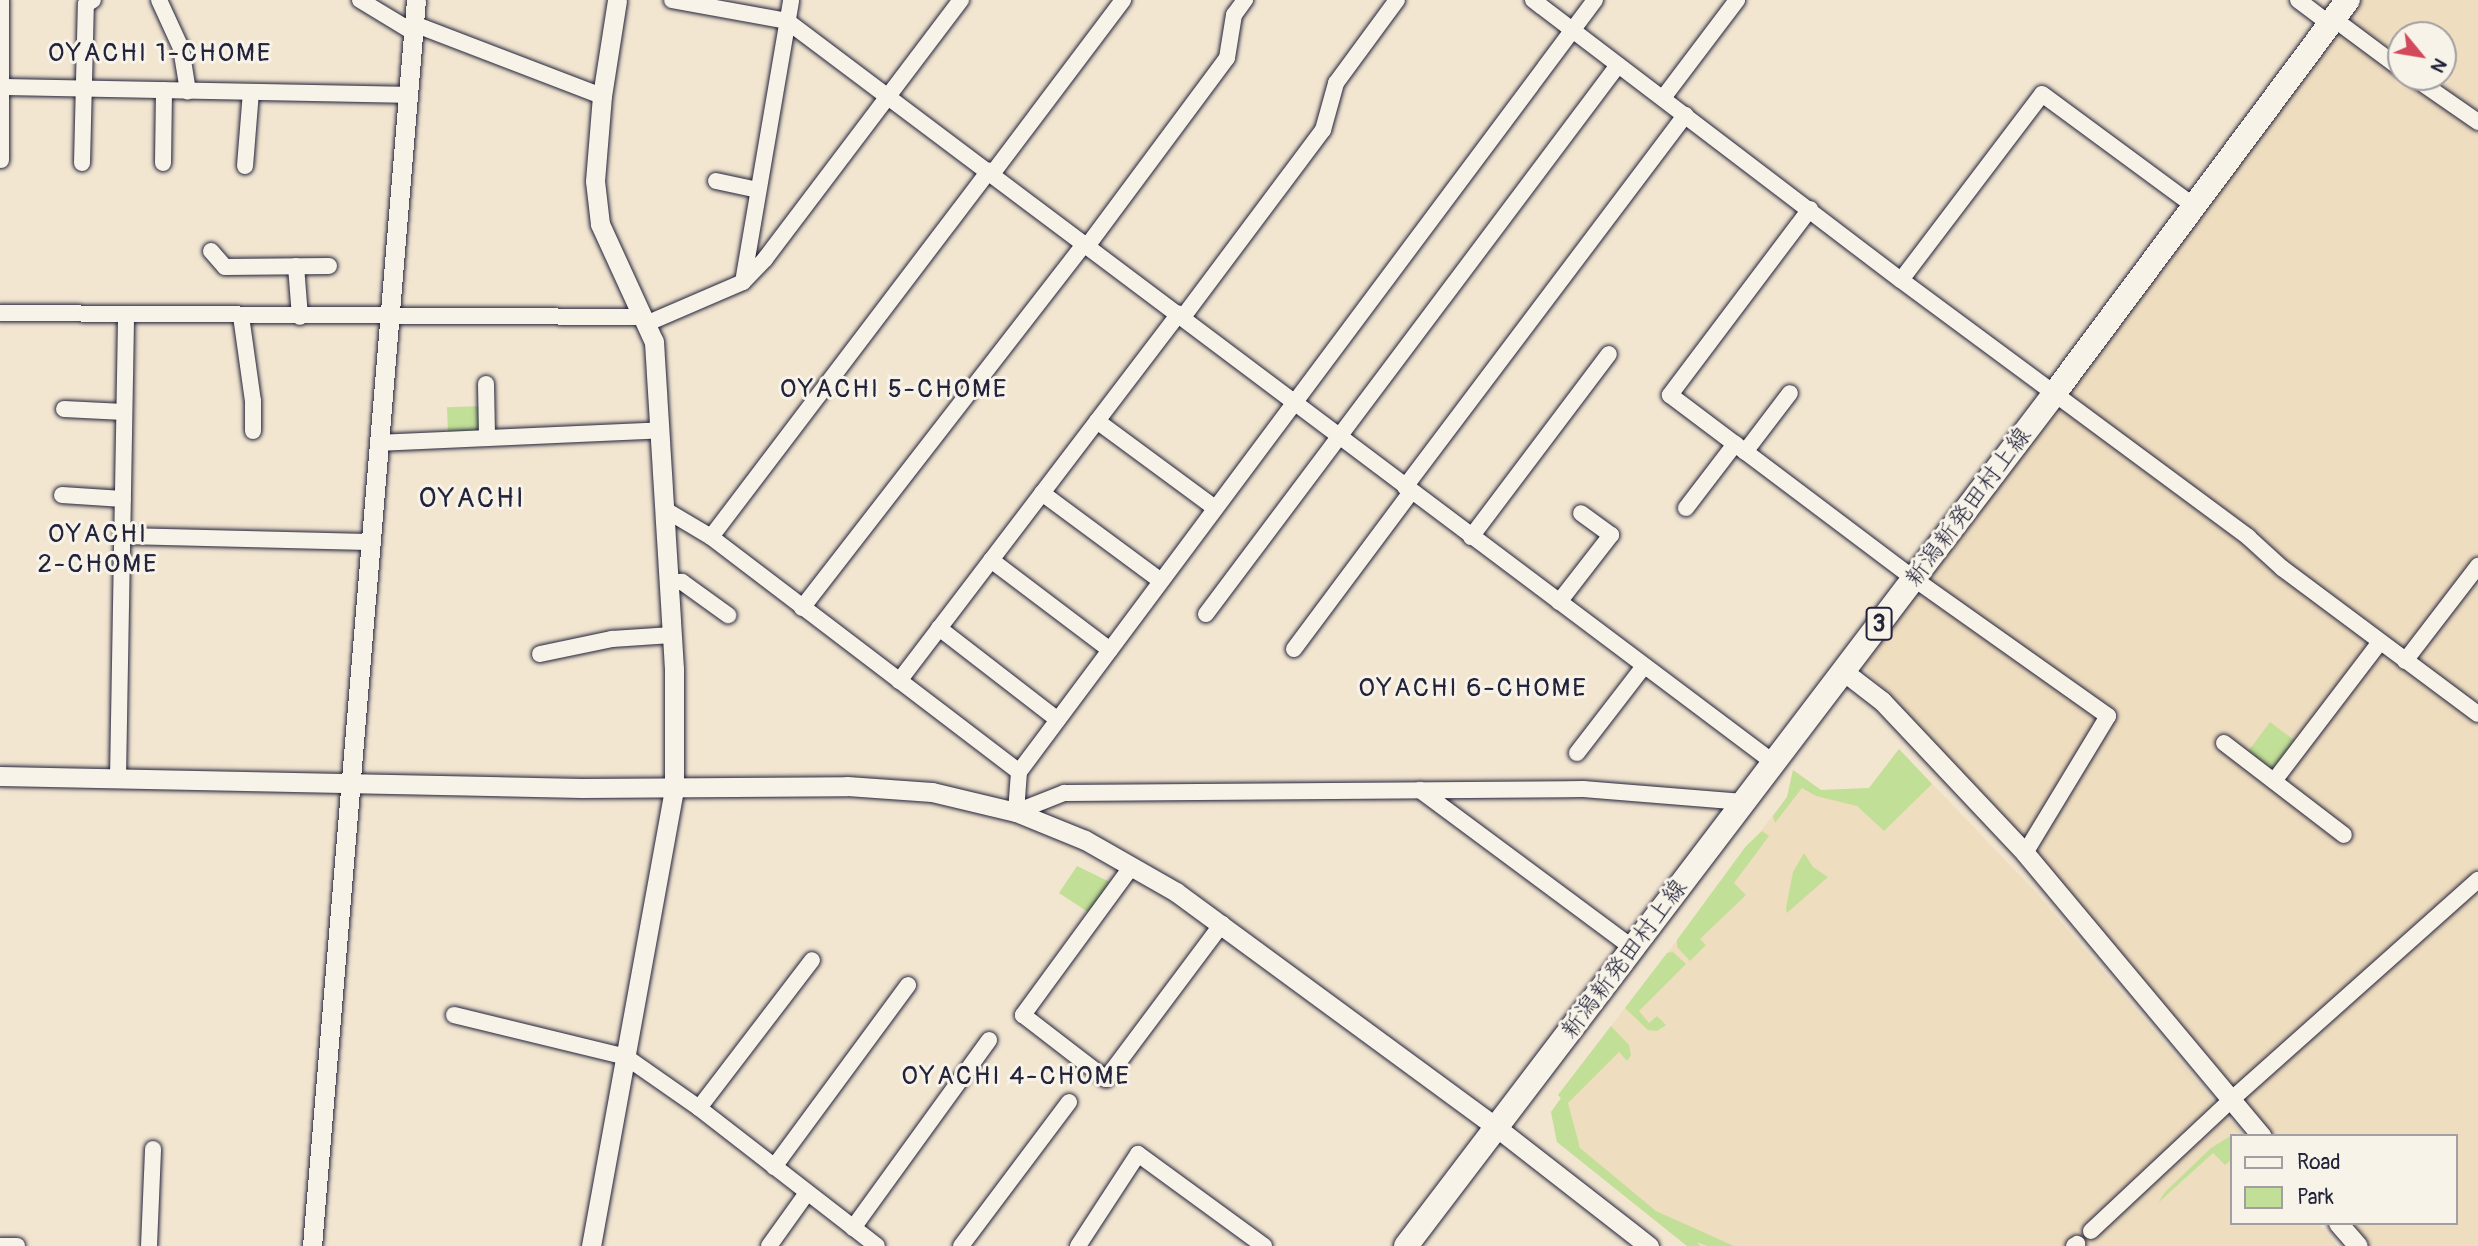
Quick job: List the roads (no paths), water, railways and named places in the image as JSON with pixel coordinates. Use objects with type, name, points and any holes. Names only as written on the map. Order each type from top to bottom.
[{"type":"main road","name":"新潟新発田村上線","points":[[1406,1246],[2054,394],[2337,15]]},
{"type":"street","points":[[1,0],[1,160]]},
{"type":"street","points":[[82,163],[86,4],[93,0]]},
{"type":"street","points":[[159,0],[181,48],[188,91]]},
{"type":"street","points":[[360,0],[413,28],[602,96]]},
{"type":"street","points":[[312,1246],[416,0]]},
{"type":"street","points":[[672,0],[787,20],[1408,490],[1773,762]]},
{"type":"street","points":[[743,282],[791,0]]},
{"type":"street","points":[[0,313],[646,320],[743,282],[765,259],[961,0]]},
{"type":"street","points":[[710,537],[1123,0]]},
{"type":"street","points":[[802,608],[1086,244],[1227,58],[1234,15],[1245,0]]},
{"type":"street","points":[[899,681],[1322,130],[1336,82],[1397,0]]},
{"type":"street","points":[[1533,0],[1901,280],[2248,537],[2282,568],[2478,714]]},
{"type":"street","points":[[1016,812],[1019,772],[1595,0]]},
{"type":"street","points":[[1663,98],[1737,0]]},
{"type":"street","points":[[2298,0],[2337,15],[2387,57]]},
{"type":"street","points":[[591,1246],[674,788],[672,635],[654,342],[600,223],[595,181],[612,1]]},
{"type":"street","points":[[1206,614],[1618,65]]},
{"type":"street","points":[[1,87],[407,95]]},
{"type":"street","points":[[163,163],[164,90]]},
{"type":"street","points":[[2433,91],[2478,122]]},
{"type":"street","points":[[245,166],[251,92]]},
{"type":"street","points":[[1901,280],[2042,94],[2194,206]]},
{"type":"street","points":[[1294,649],[1685,115]]},
{"type":"street","points":[[716,181],[758,190]]},
{"type":"street","points":[[1810,209],[1670,395],[1913,578],[2108,716],[2025,853]]},
{"type":"street","points":[[211,251],[225,267],[329,266]]},
{"type":"street","points":[[296,266],[300,317]]},
{"type":"street","points":[[118,778],[126,315]]},
{"type":"street","points":[[241,316],[253,401],[253,430]]},
{"type":"street","points":[[1471,537],[1609,354]]},
{"type":"street","points":[[486,384],[487,438]]},
{"type":"street","points":[[1686,508],[1790,393]]},
{"type":"street","points":[[64,409],[124,412]]},
{"type":"street","points":[[1097,421],[1216,508]]},
{"type":"street","points":[[379,443],[660,430]]},
{"type":"street","points":[[1042,493],[1161,581]]},
{"type":"street","points":[[62,495],[123,499]]},
{"type":"street","points":[[663,509],[710,537],[1019,772]]},
{"type":"street","points":[[1559,602],[1611,535],[1581,513]]},
{"type":"street","points":[[122,536],[370,542]]},
{"type":"street","points":[[991,560],[1110,650]]},
{"type":"street","points":[[2405,661],[2478,566]]},
{"type":"street","points":[[668,582],[682,582],[728,615]]},
{"type":"street","points":[[939,628],[1058,720]]},
{"type":"street","points":[[540,654],[612,639],[672,635]]},
{"type":"street","points":[[2274,781],[2380,642]]},
{"type":"street","points":[[1577,753],[1644,666]]},
{"type":"street","points":[[1843,671],[1882,701],[2025,853],[2260,1134]]},
{"type":"street","points":[[2224,743],[2344,835]]},
{"type":"street","points":[[0,776],[674,788],[847,786],[932,792],[1016,812],[1085,840],[1132,866],[1222,924],[1496,1127],[1649,1246]]},
{"type":"street","points":[[1016,812],[1064,793],[1583,789],[1743,802]]},
{"type":"street","points":[[1420,790],[1633,948]]},
{"type":"street","points":[[1132,866],[1023,1015],[1106,1079],[1222,924]]},
{"type":"street","points":[[2091,1231],[2231,1100],[2478,880]]},
{"type":"street","points":[[699,1108],[812,960]]},
{"type":"street","points":[[774,1167],[908,985]]},
{"type":"street","points":[[454,1015],[626,1057],[699,1108],[877,1246]]},
{"type":"street","points":[[853,1228],[989,1040]]},
{"type":"street","points":[[961,1246],[1069,1102]]},
{"type":"street","points":[[149,1246],[153,1149]]},
{"type":"street","points":[[1078,1246],[1138,1154],[1264,1246]]},
{"type":"street","points":[[769,1246],[807,1193]]},
{"type":"street","points":[[2340,1225],[2358,1246]]},
{"type":"street","points":[[0,1246],[17,1246]]},
{"type":"district","name":"OYACHI 1-CHOME","points":[[160,54]]},
{"type":"district","name":"OYACHI 5-CHOME","points":[[894,390]]},
{"type":"district","name":"OYACHI","points":[[472,499]]},
{"type":"district","name":"OYACHI 2-CHOME","points":[[98,550]]},
{"type":"district","name":"OYACHI 6-CHOME","points":[[1473,689]]},
{"type":"district","name":"OYACHI 4-CHOME","points":[[1016,1077]]}]
